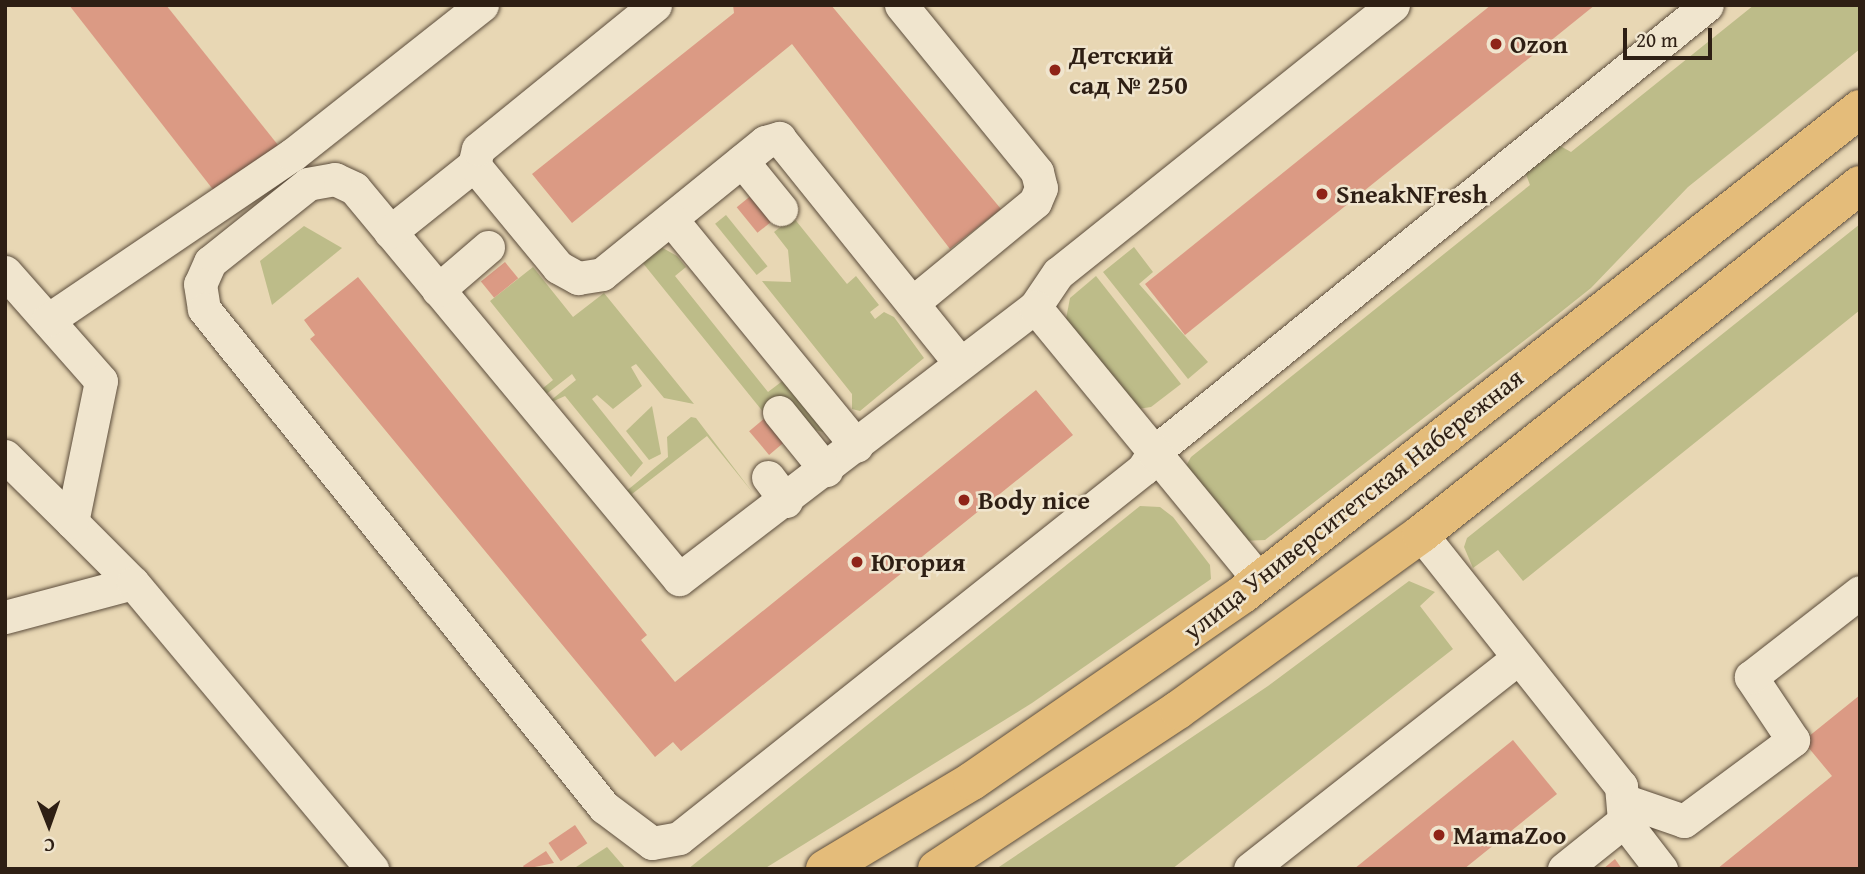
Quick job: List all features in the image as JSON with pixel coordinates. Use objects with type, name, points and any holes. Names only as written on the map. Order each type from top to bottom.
[{"type":"main road","points":[[1731,213],[1860,95]]},
{"type":"main road","name":"улица Университетская Набережная","points":[[825,869],[972,781],[1251,588],[1860,109]]},
{"type":"main road","points":[[937,869],[1178,710],[1421,534],[1860,185]]},
{"type":"lane","points":[[48,320],[292,155],[482,5]]},
{"type":"lane","points":[[390,232],[474,165],[478,149],[655,5]]},
{"type":"lane","points":[[901,5],[1037,172],[1041,188],[1035,202],[912,303]]},
{"type":"lane","points":[[1393,5],[1066,266],[1028,313],[959,362],[826,470],[777,489],[692,574],[679,579],[668,572],[354,188],[335,178],[308,184],[210,262],[201,284],[204,309],[604,807],[652,843],[679,838],[1148,461],[1707,5]]},
{"type":"lane","points":[[474,165],[558,267],[578,278],[602,274],[765,142],[779,138],[792,147],[959,362]]},
{"type":"lane","points":[[742,162],[781,209]]},
{"type":"lane","points":[[671,219],[857,446]]},
{"type":"lane","points":[[438,290],[488,247]]},
{"type":"lane","points":[[5,272],[101,381],[72,522]]},
{"type":"lane","points":[[1028,313],[1251,588]]},
{"type":"lane","points":[[779,412],[826,470]]},
{"type":"lane","points":[[5,456],[132,583],[372,869]]},
{"type":"lane","points":[[1421,534],[1517,659],[1621,786],[1625,811],[1661,869]]},
{"type":"lane","points":[[5,617],[132,583]]},
{"type":"lane","points":[[1625,811],[1684,821],[1793,740],[1751,677],[1860,592]]},
{"type":"lane","points":[[1250,869],[1517,659]]},
{"type":"lane","points":[[1564,869],[1625,811]]},
{"type":"shaded area","points":[[1754,5],[1860,5],[1860,49],[1688,187],[1591,288],[1265,540],[1242,541],[1186,466],[1191,457],[1530,185],[1524,169],[1555,143],[1571,152]]},
{"type":"shaded area","points":[[726,215],[768,266],[757,275],[715,224]]},
{"type":"shaded area","points":[[793,217],[847,284],[856,276],[879,305],[870,312],[875,319],[884,312],[894,317],[924,358],[860,411],[852,409],[852,394],[762,281],[791,282],[788,250],[774,232]]},
{"type":"shaded area","points":[[1860,224],[1860,310],[1523,581],[1498,550],[1473,568],[1464,547],[1467,538]]},
{"type":"shaded area","points":[[304,226],[342,248],[272,305],[260,261]]},
{"type":"shaded area","points":[[661,247],[677,256],[686,267],[675,276],[768,392],[789,376],[827,433],[768,418],[642,262]]},
{"type":"shaded area","points":[[1134,247],[1153,272],[1139,284],[1208,362],[1188,379],[1103,272]]},
{"type":"shaded area","points":[[533,267],[573,317],[604,293],[694,404],[664,398],[636,364],[631,367],[642,386],[613,409],[597,395],[592,399],[643,463],[631,477],[565,396],[545,405],[576,380],[572,374],[540,399],[538,392],[553,380],[490,301]]},
{"type":"shaded area","points":[[1096,276],[1181,384],[1151,407],[1138,409],[1066,319],[1070,298]]},
{"type":"shaded area","points":[[652,406],[661,454],[649,460],[626,431]]},
{"type":"shaded area","points":[[691,417],[696,418],[753,493],[707,436],[632,494],[636,503],[619,497],[668,457],[667,437]]},
{"type":"shaded area","points":[[1140,506],[1160,507],[1173,517],[1210,565],[1211,579],[1032,703],[764,869],[688,869]]},
{"type":"shaded area","points":[[1409,581],[1435,592],[1420,606],[1453,649],[1172,869],[996,869],[1268,686]]},
{"type":"shaded area","points":[[607,847],[626,869],[573,869]]},
{"type":"building","points":[[69,5],[166,5],[290,160],[229,210]]},
{"type":"building","points":[[733,5],[831,5],[1001,209],[950,249],[792,44],[572,223],[532,174],[734,13]]},
{"type":"building","points":[[1491,5],[1595,5],[1185,335],[1145,284]]},
{"type":"building","points":[[753,194],[774,220],[757,233],[737,207]]},
{"type":"building","points":[[505,262],[518,278],[494,298],[481,282]]},
{"type":"building","points":[[358,277],[647,635],[641,640],[675,682],[1036,390],[1073,435],[681,751],[673,742],[655,757],[310,339],[315,335],[304,320]]},
{"type":"building","points":[[766,417],[786,441],[769,455],[749,431]]},
{"type":"building","points":[[1860,695],[1860,869],[1717,869],[1832,776],[1803,741]]},
{"type":"building","points":[[1513,740],[1557,794],[1464,869],[1354,869]]},
{"type":"building","points":[[575,825],[587,843],[561,861],[548,843]]},
{"type":"building","points":[[546,851],[554,863],[525,869],[523,866]]},
{"type":"building","points":[[1615,859],[1622,869],[1603,869]]},
{"type":"place","name":"Ozon","points":[[1496,44]]},
{"type":"place","name":"Детский сад № 250","points":[[1055,70]]},
{"type":"place","name":"SneakNFresh","points":[[1322,194]]},
{"type":"place","name":"Body nice","points":[[964,500]]},
{"type":"place","name":"Югория","points":[[857,562]]},
{"type":"place","name":"MamaZoo","points":[[1439,835]]}]
